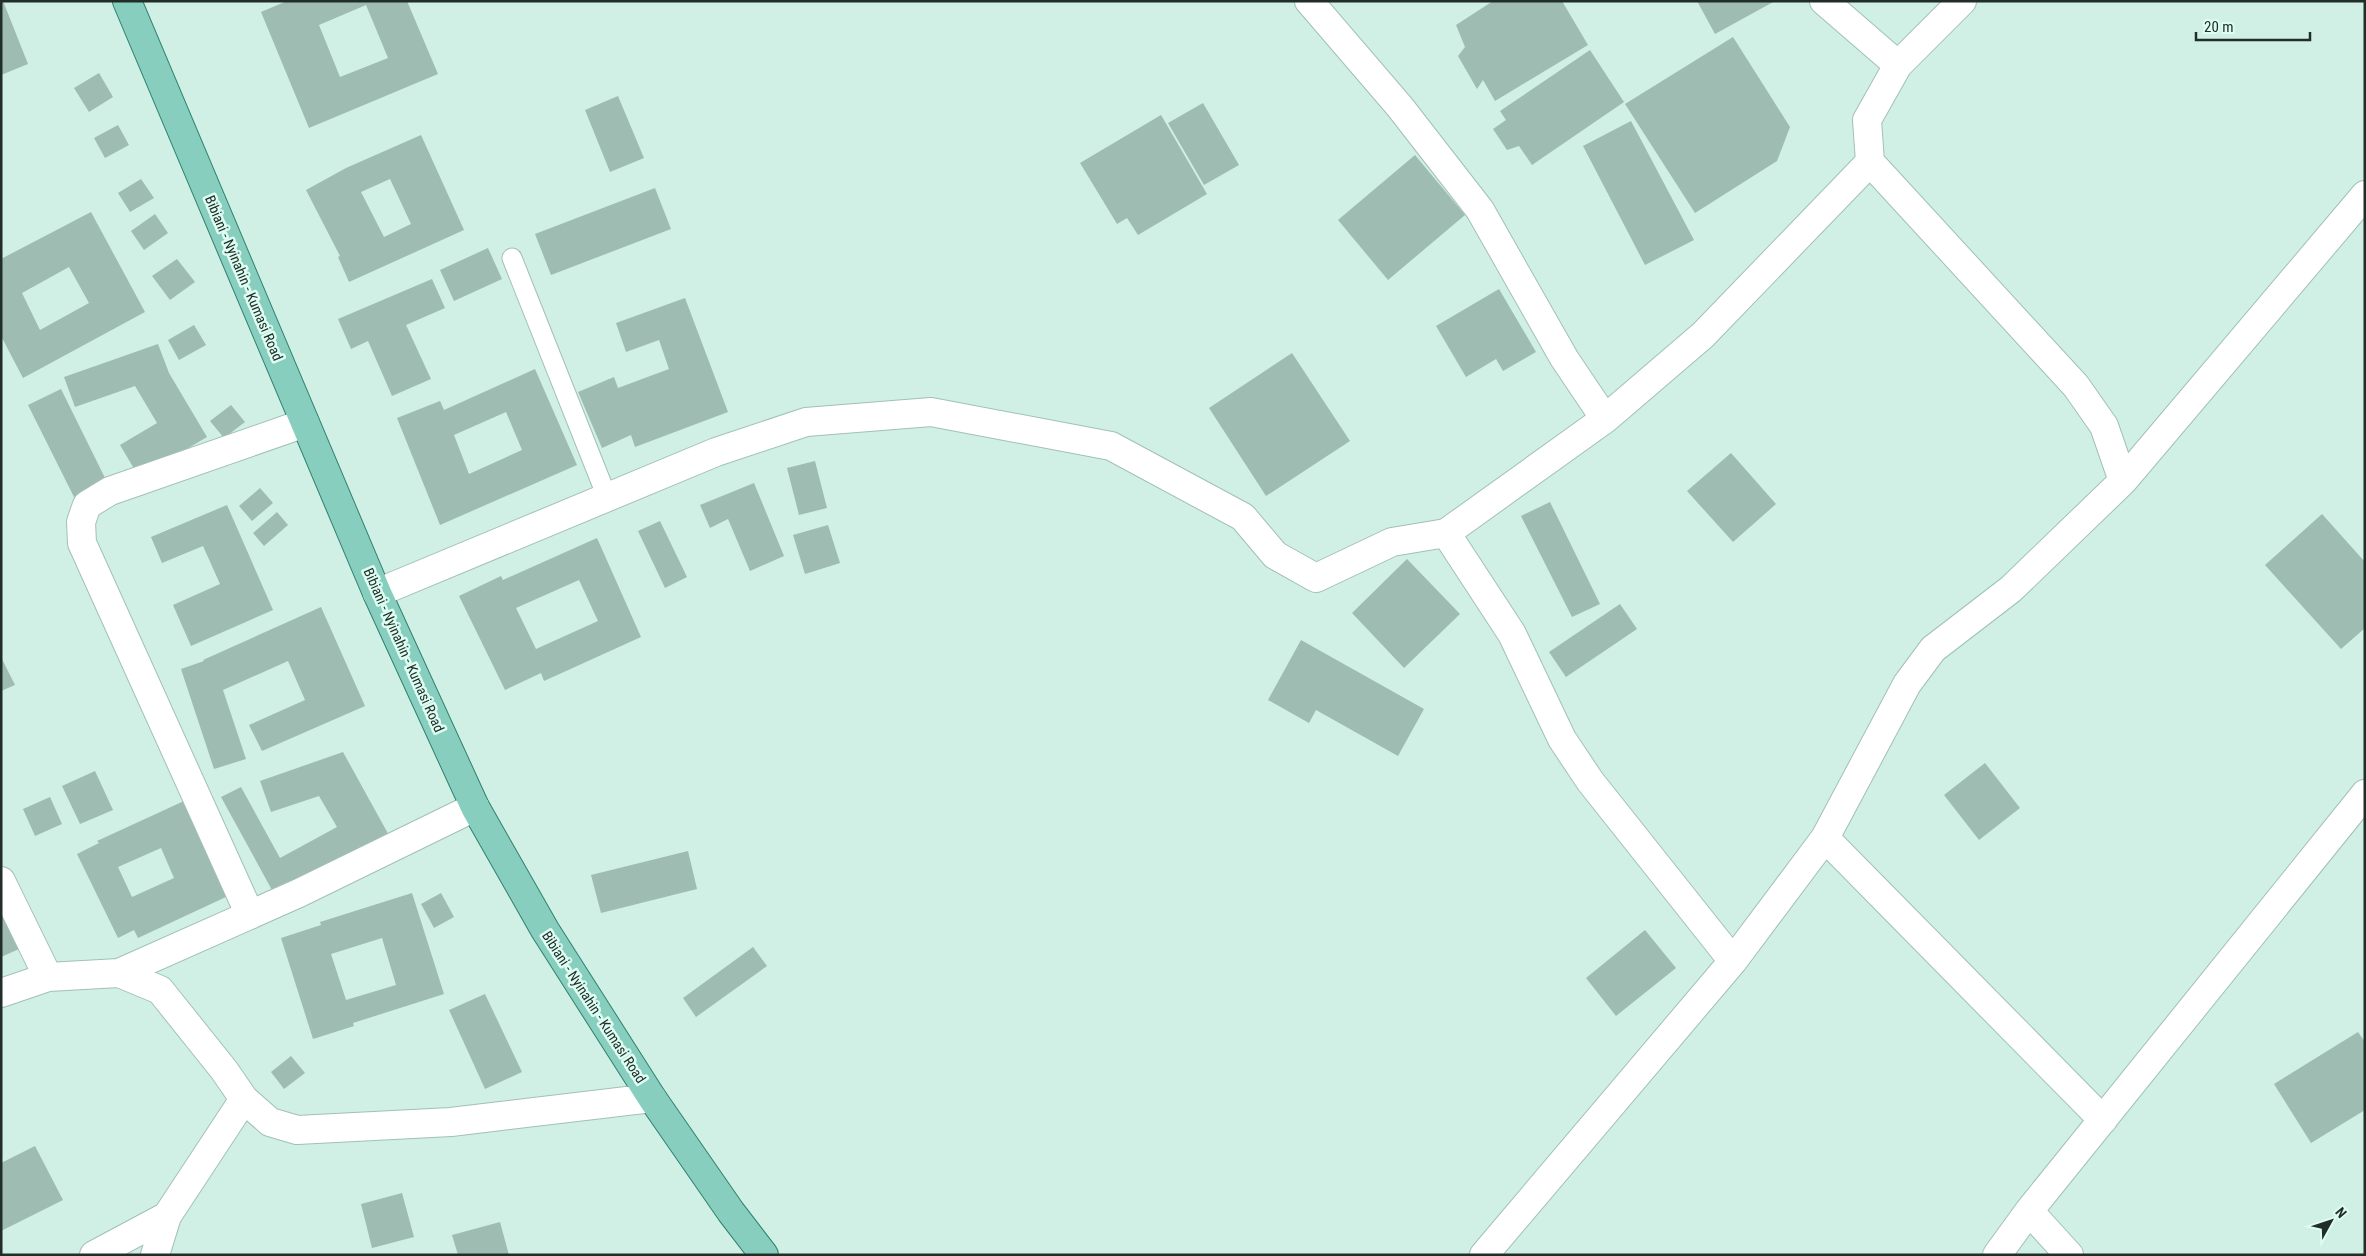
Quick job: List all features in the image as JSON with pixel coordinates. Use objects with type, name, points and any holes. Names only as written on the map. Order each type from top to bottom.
[{"type":"main road","name":"Bibiani - Nyinahin - Kumasi Road","points":[[127,1],[377,593],[476,808],[545,930],[652,1098],[731,1212],[764,1255]]},
{"type":"street","points":[[1308,1],[1400,107],[1480,210],[1564,358],[1605,419]]},
{"type":"street","points":[[1824,1],[1898,65]]},
{"type":"street","points":[[1962,1],[1898,65],[1867,120],[1870,162],[2076,386],[2104,426],[2123,480]]},
{"type":"street","points":[[377,593],[716,452],[806,422],[931,412],[1111,446],[1243,517],[1275,555],[1316,578],[1392,542],[1446,533],[1605,419],[1703,336],[1870,162]]},
{"type":"street","points":[[1484,1255],[1733,961],[1825,838],[1907,684],[1933,649],[2012,589],[2123,480],[2365,195]]},
{"type":"street","points":[[250,915],[82,544],[81,522],[87,505],[110,491],[305,423]]},
{"type":"street","points":[[1446,533],[1512,634],[1562,738],[1590,781],[1733,961]]},
{"type":"street","points":[[1997,1255],[2030,1211],[2365,794]]},
{"type":"street","points":[[1,993],[48,977],[119,973],[299,893],[476,808]]},
{"type":"street","points":[[1825,838],[2103,1120]]},
{"type":"street","points":[[1,881],[48,977]]},
{"type":"street","points":[[119,973],[160,990],[224,1070],[244,1099],[270,1122],[297,1130],[452,1122],[652,1098]]},
{"type":"street","points":[[155,1255],[167,1216],[244,1099]]},
{"type":"street","points":[[2030,1211],[2069,1255]]},
{"type":"street","points":[[94,1255],[167,1216]]},
{"type":"lane","points":[[512,258],[606,497]]},
{"type":"building","points":[[1,1],[3,1],[28,64],[1,75]]},
{"type":"building","points":[[287,1],[407,1],[438,74],[309,128],[261,12]],"holes":[[[366,5],[388,58],[340,77],[319,25]]]},
{"type":"building","points":[[1493,1],[1562,1],[1588,45],[1495,101],[1483,80],[1477,89],[1458,56],[1465,47],[1456,25]]},
{"type":"building","points":[[1697,1],[1775,1],[1715,34]]},
{"type":"building","points":[[1733,37],[1790,127],[1777,161],[1695,213],[1625,104]]},
{"type":"building","points":[[1590,50],[1624,102],[1532,165],[1519,146],[1507,150],[1493,129],[1506,120],[1500,111]]},
{"type":"building","points":[[99,73],[113,97],[89,112],[74,88]]},
{"type":"building","points":[[618,96],[644,158],[610,172],[585,110]]},
{"type":"building","points":[[1203,103],[1239,165],[1204,185],[1168,123]]},
{"type":"building","points":[[1161,115],[1207,194],[1138,235],[1127,218],[1117,224],[1080,163]]},
{"type":"building","points":[[1631,121],[1694,240],[1645,265],[1583,146]]},
{"type":"building","points":[[118,125],[129,145],[105,158],[94,138]]},
{"type":"building","points":[[421,135],[464,230],[349,282],[338,257],[340,256],[306,190],[346,168]],"holes":[[[390,179],[411,224],[384,237],[361,192]]]},
{"type":"building","points":[[1415,155],[1465,215],[1388,280],[1338,220]]},
{"type":"building","points":[[141,179],[154,198],[130,212],[118,193]]},
{"type":"building","points":[[655,188],[671,229],[551,275],[535,234]]},
{"type":"building","points":[[91,212],[145,312],[23,378],[1,336],[1,259]],"holes":[[[69,267],[89,303],[40,330],[22,293]]]},
{"type":"building","points":[[155,214],[168,233],[144,250],[131,231]]},
{"type":"building","points":[[488,248],[502,279],[454,301],[440,270]]},
{"type":"building","points":[[177,259],[195,282],[170,300],[152,276]]},
{"type":"building","points":[[432,279],[445,308],[406,325],[431,379],[392,396],[368,341],[351,349],[338,319]]},
{"type":"building","points":[[1499,289],[1536,352],[1503,371],[1496,359],[1466,377],[1436,326]]},
{"type":"building","points":[[685,298],[728,412],[635,447],[631,435],[602,448],[578,392],[614,377],[618,388],[669,369],[659,340],[626,352],[616,323]]},
{"type":"building","points":[[194,325],[206,345],[179,360],[168,340]]},
{"type":"building","points":[[158,344],[169,373],[207,437],[139,477],[120,445],[157,423],[135,386],[75,407],[64,377]]},
{"type":"building","points":[[1292,353],[1350,441],[1266,496],[1209,408]]},
{"type":"building","points":[[535,369],[577,465],[440,525],[397,418],[440,401],[444,410]],"holes":[[[506,412],[522,450],[469,474],[454,435]]]},
{"type":"building","points":[[61,389],[106,480],[74,497],[28,405]]},
{"type":"building","points":[[231,405],[245,422],[224,438],[210,421]]},
{"type":"building","points":[[1731,453],[1776,504],[1733,542],[1687,491]]},
{"type":"building","points":[[815,461],[827,508],[799,515],[787,468]]},
{"type":"building","points":[[754,483],[784,556],[750,571],[728,519],[710,528],[700,505]]},
{"type":"building","points":[[260,488],[273,503],[252,521],[239,506]]},
{"type":"building","points":[[1550,502],[1600,604],[1572,617],[1521,516]]},
{"type":"building","points":[[227,505],[273,610],[191,646],[173,605],[220,584],[203,546],[162,563],[151,537]]},
{"type":"building","points":[[277,512],[288,525],[264,546],[253,533]]},
{"type":"building","points":[[2322,514],[2365,562],[2365,628],[2341,649],[2265,565]]},
{"type":"building","points":[[660,521],[687,577],[665,588],[638,531]]},
{"type":"building","points":[[828,525],[840,563],[805,574],[793,535]]},
{"type":"building","points":[[597,538],[641,637],[544,681],[541,673],[505,690],[459,596],[501,576],[503,580]],"holes":[[[579,580],[598,621],[536,649],[516,608]]]},
{"type":"building","points":[[1407,559],[1460,614],[1404,668],[1352,613]]},
{"type":"building","points":[[1620,604],[1637,629],[1566,677],[1549,652]]},
{"type":"building","points":[[321,607],[365,706],[262,751],[249,725],[305,700],[288,661],[223,690],[246,759],[214,769],[181,669],[204,661]]},
{"type":"building","points":[[1301,640],[1424,709],[1398,756],[1316,710],[1309,723],[1268,700]]},
{"type":"building","points":[[1,657],[15,685],[1,691]]},
{"type":"building","points":[[343,752],[391,839],[278,901],[221,797],[241,787],[280,858],[337,827],[319,796],[271,812],[260,781]]},
{"type":"building","points":[[1985,763],[2020,808],[1979,840],[1944,795]]},
{"type":"building","points":[[95,771],[113,810],[80,824],[62,786]]},
{"type":"building","points":[[50,797],[62,824],[35,836],[23,809]]},
{"type":"building","points":[[184,801],[228,896],[138,938],[134,930],[118,938],[77,854],[99,843],[97,841]],"holes":[[[161,848],[174,878],[132,897],[118,867]]]},
{"type":"building","points":[[688,851],[697,889],[601,913],[591,875]]},
{"type":"building","points":[[412,893],[444,994],[353,1023],[354,1026],[313,1039],[281,938],[321,925],[320,922]],"holes":[[[382,938],[396,985],[346,1000],[331,954]]]},
{"type":"building","points":[[441,893],[454,917],[434,928],[421,904]]},
{"type":"building","points":[[1,909],[19,949],[1,957]]},
{"type":"building","points":[[1645,930],[1676,968],[1616,1016],[1586,978]]},
{"type":"building","points":[[753,947],[767,966],[696,1017],[683,998]]},
{"type":"building","points":[[485,994],[522,1072],[485,1089],[449,1010]]},
{"type":"building","points":[[2358,1032],[2365,1042],[2365,1110],[2311,1143],[2274,1084]]},
{"type":"building","points":[[291,1056],[305,1073],[284,1089],[271,1072]]},
{"type":"building","points":[[35,1146],[63,1200],[1,1231],[1,1163]]},
{"type":"building","points":[[402,1193],[414,1237],[372,1248],[361,1204]]},
{"type":"building","points":[[500,1222],[509,1255],[458,1255],[452,1235]]}]
